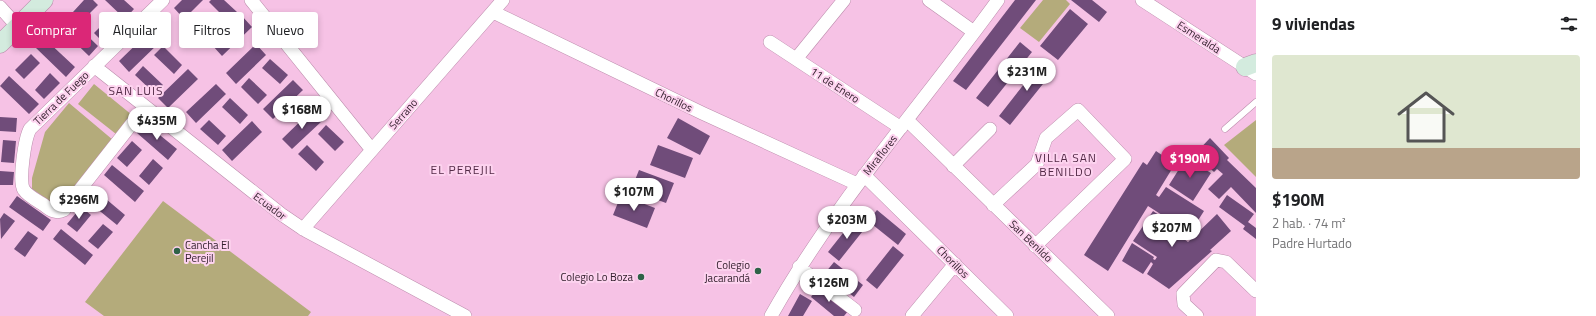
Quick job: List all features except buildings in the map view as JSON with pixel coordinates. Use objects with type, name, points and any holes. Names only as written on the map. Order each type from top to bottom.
[{"type":"main road","points":[[32,12],[44,0]]},
{"type":"main road","points":[[0,44],[12,32]]},
{"type":"street","name":"Tierra de Fuego","points":[[145,108],[64,210],[57,212],[50,210],[26,192],[22,187],[25,143],[30,129],[163,0]]},
{"type":"street","points":[[251,0],[372,150]]},
{"type":"street","name":"Serrano","points":[[303,228],[503,0]]},
{"type":"street","points":[[796,59],[844,0]]},
{"type":"street","points":[[929,0],[974,32]]},
{"type":"street","name":"Miraflores","points":[[771,316],[799,268],[861,180],[998,0]]},
{"type":"street","name":"Esmeralda","points":[[1142,0],[1252,68]]},
{"type":"street","points":[[0,7],[12,20]]},
{"type":"street","name":"Chorillos","points":[[493,12],[702,113],[861,180],[955,264],[1007,316]]},
{"type":"street","name":"11 de Enero","points":[[770,42],[904,124]]},
{"type":"street","name":"Ecuador","points":[[94,66],[272,208],[303,228],[465,316]]},
{"type":"street","points":[[993,205],[1037,164],[1046,138],[1078,110],[1125,159],[1035,246]]},
{"type":"street","name":"San Benildo","points":[[904,124],[953,166],[1108,316]]},
{"type":"street","points":[[953,166],[990,128]]},
{"type":"street","points":[[1197,316],[1184,304],[1182,297],[1184,290],[1213,261],[1219,259],[1226,262],[1256,291]]},
{"type":"street","points":[[912,316],[955,264]]},
{"type":"street","points":[[799,268],[855,310]]},
{"type":"lane","points":[[1225,129],[1256,102]]},
{"type":"shaded area","points":[[1043,0],[1066,0],[1070,4],[1039,42],[1020,28]]},
{"type":"shaded area","points":[[94,84],[132,115],[116,134],[78,104]]},
{"type":"shaded area","points":[[69,103],[113,140],[62,201],[51,202],[32,189],[32,178],[45,132]]},
{"type":"shaded area","points":[[1256,120],[1256,177],[1224,145]]},
{"type":"shaded area","name":"Cancha El Perejil","points":[[163,201],[311,312],[308,316],[104,316],[85,302]]},
{"type":"place","name":"Cancha El Perejil","points":[[177,251]]},
{"type":"place","name":"Colegio Jacarandá","points":[[758,271]]},
{"type":"place","name":"Colegio Lo Boza","points":[[641,277]]},
{"type":"district","name":"SAN LUIS","points":[[136,91]]},
{"type":"district","name":"VILLA SAN BENILDO","points":[[1066,165]]},
{"type":"district","name":"EL PEREJIL","points":[[463,170]]}]
